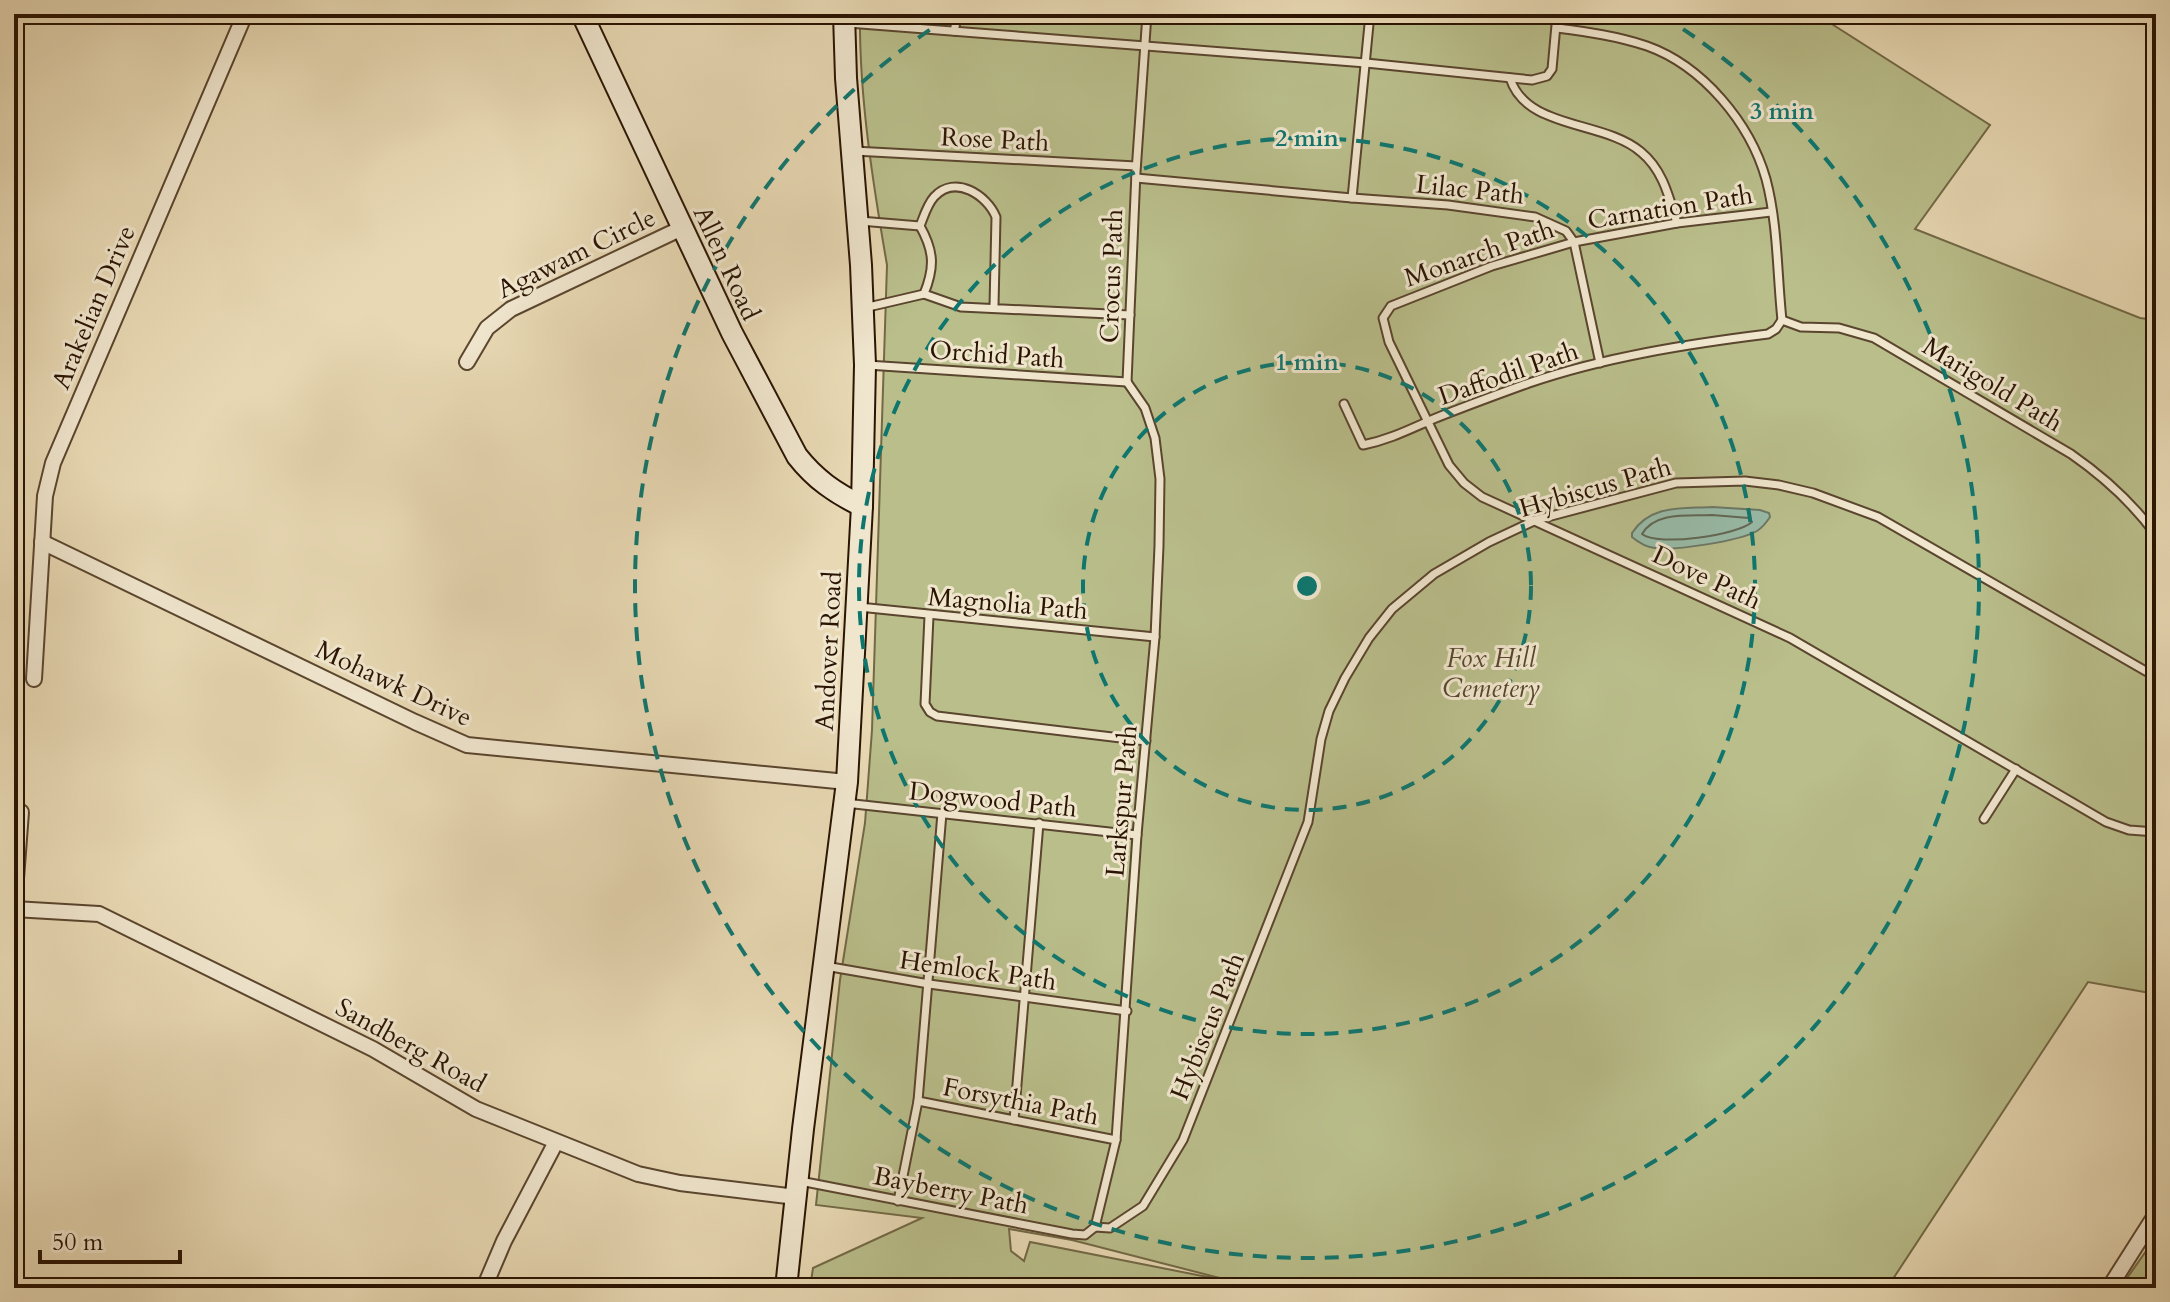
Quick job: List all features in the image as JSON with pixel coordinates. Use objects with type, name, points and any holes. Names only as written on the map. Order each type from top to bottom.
[{"type":"main road","name":"Allen Road","points":[[582,14],[732,333],[797,456],[837,494],[862,506]]},
{"type":"main road","name":"Andover Road","points":[[786,1288],[846,792],[862,506],[863,308],[844,18]]},
{"type":"street","name":"Arakelian Drive","points":[[34,679],[45,496],[53,463],[245,14]]},
{"type":"street","name":"Agawam Circle","points":[[467,362],[487,328],[511,309],[682,228]]},
{"type":"street","name":"Mohawk Drive","points":[[42,542],[467,745],[846,792]]},
{"type":"street","points":[[14,907],[21,812]]},
{"type":"street","name":"Sandberg Road","points":[[14,907],[99,914],[373,1049],[476,1109],[638,1174],[680,1183],[797,1189]]},
{"type":"street","points":[[484,1288],[504,1241],[556,1142]]},
{"type":"street","points":[[2109,1288],[2156,1214]]},
{"type":"lane","points":[[954,31],[958,14]]},
{"type":"lane","name":"Crocus Path","points":[[1127,382],[1136,172],[1147,14]]},
{"type":"lane","points":[[1352,198],[1370,14]]},
{"type":"lane","points":[[844,18],[954,31],[1366,63],[1532,80],[1547,76],[1552,69],[1557,14]]},
{"type":"lane","points":[[1557,28],[1608,35],[1650,47],[1681,64],[1713,89],[1735,117],[1754,147],[1766,181],[1782,320]]},
{"type":"lane","points":[[1510,78],[1513,88],[1523,100],[1539,111],[1561,121],[1607,132],[1641,151],[1664,182],[1677,223]]},
{"type":"lane","name":"Rose Path","points":[[852,151],[1136,172]]},
{"type":"lane","name":"Lilac Path","points":[[1136,172],[1535,217],[1566,231],[1574,242]]},
{"type":"lane","points":[[920,226],[937,193],[949,188],[960,186],[990,204],[996,217],[998,236],[994,306]]},
{"type":"lane","name":"Carnation Path","points":[[1574,242],[1677,223],[1771,212]]},
{"type":"lane","points":[[858,221],[920,226]]},
{"type":"lane","points":[[920,226],[928,240],[933,263],[924,294]]},
{"type":"lane","points":[[1574,242],[1600,363]]},
{"type":"lane","name":"Monarch Path","points":[[1396,302],[1492,266],[1574,242]]},
{"type":"lane","points":[[863,308],[924,294],[961,307],[994,306],[1130,315]]},
{"type":"lane","name":"Dove Path","points":[[1396,302],[1387,308],[1383,324],[1449,465],[1464,483],[1493,503],[1790,638],[2106,822],[2129,830],[2156,832]]},
{"type":"lane","name":"Daffodil Path","points":[[1344,404],[1363,445],[1388,440],[1532,382],[1600,363],[1702,342],[1768,334],[1782,320]]},
{"type":"lane","name":"Marigold Path","points":[[1782,320],[1801,327],[1850,330],[1887,344],[2071,454],[2116,489],[2156,535]]},
{"type":"lane","name":"Orchid Path","points":[[865,365],[1127,382]]},
{"type":"lane","name":"Larkspur Path","points":[[1095,1227],[1116,1140],[1137,835],[1155,637],[1159,546],[1159,465],[1155,438],[1145,408],[1127,382]]},
{"type":"lane","name":"Hybiscus Path","points":[[1095,1227],[1110,1228],[1143,1206],[1183,1140],[1308,822],[1321,739],[1329,711],[1369,638],[1392,609],[1434,574],[1489,542],[1536,520],[1676,483],[1745,481],[1813,493],[1846,503],[1908,533],[2156,677]]},
{"type":"lane","name":"Magnolia Path","points":[[857,607],[1155,637]]},
{"type":"lane","points":[[929,616],[925,704],[937,716],[1146,741]]},
{"type":"lane","points":[[1984,819],[2016,769]]},
{"type":"lane","name":"Dogwood Path","points":[[846,792],[942,813],[1137,835]]},
{"type":"lane","points":[[898,1201],[918,1101],[942,813]]},
{"type":"lane","points":[[1014,1120],[1039,823]]},
{"type":"lane","name":"Hemlock Path","points":[[824,966],[1127,1011]]},
{"type":"lane","name":"Forsythia Path","points":[[918,1101],[1116,1140]]},
{"type":"lane","name":"Bayberry Path","points":[[797,1189],[898,1201],[1072,1234],[1085,1235],[1095,1227]]},
{"type":"green space","name":"Fox Hill Cemetery","points":[[860,14],[1816,14],[1990,125],[1915,229],[2140,318],[2156,320],[2156,994],[2088,982],[1887,1288],[810,1288],[813,1268],[922,1218],[816,1205],[840,980],[865,823],[872,730],[887,265],[868,140]],"holes":[[[1009,1229],[1072,1240],[1243,1284],[1030,1242],[1024,1261],[1011,1251]]]},
{"type":"green space","points":[[2156,1237],[2156,1288],[2120,1288]]},
{"type":"water","points":[[1679,508],[1760,510],[1769,513],[1770,517],[1757,531],[1748,535],[1707,544],[1655,548],[1632,537],[1640,524],[1658,513]]}]
